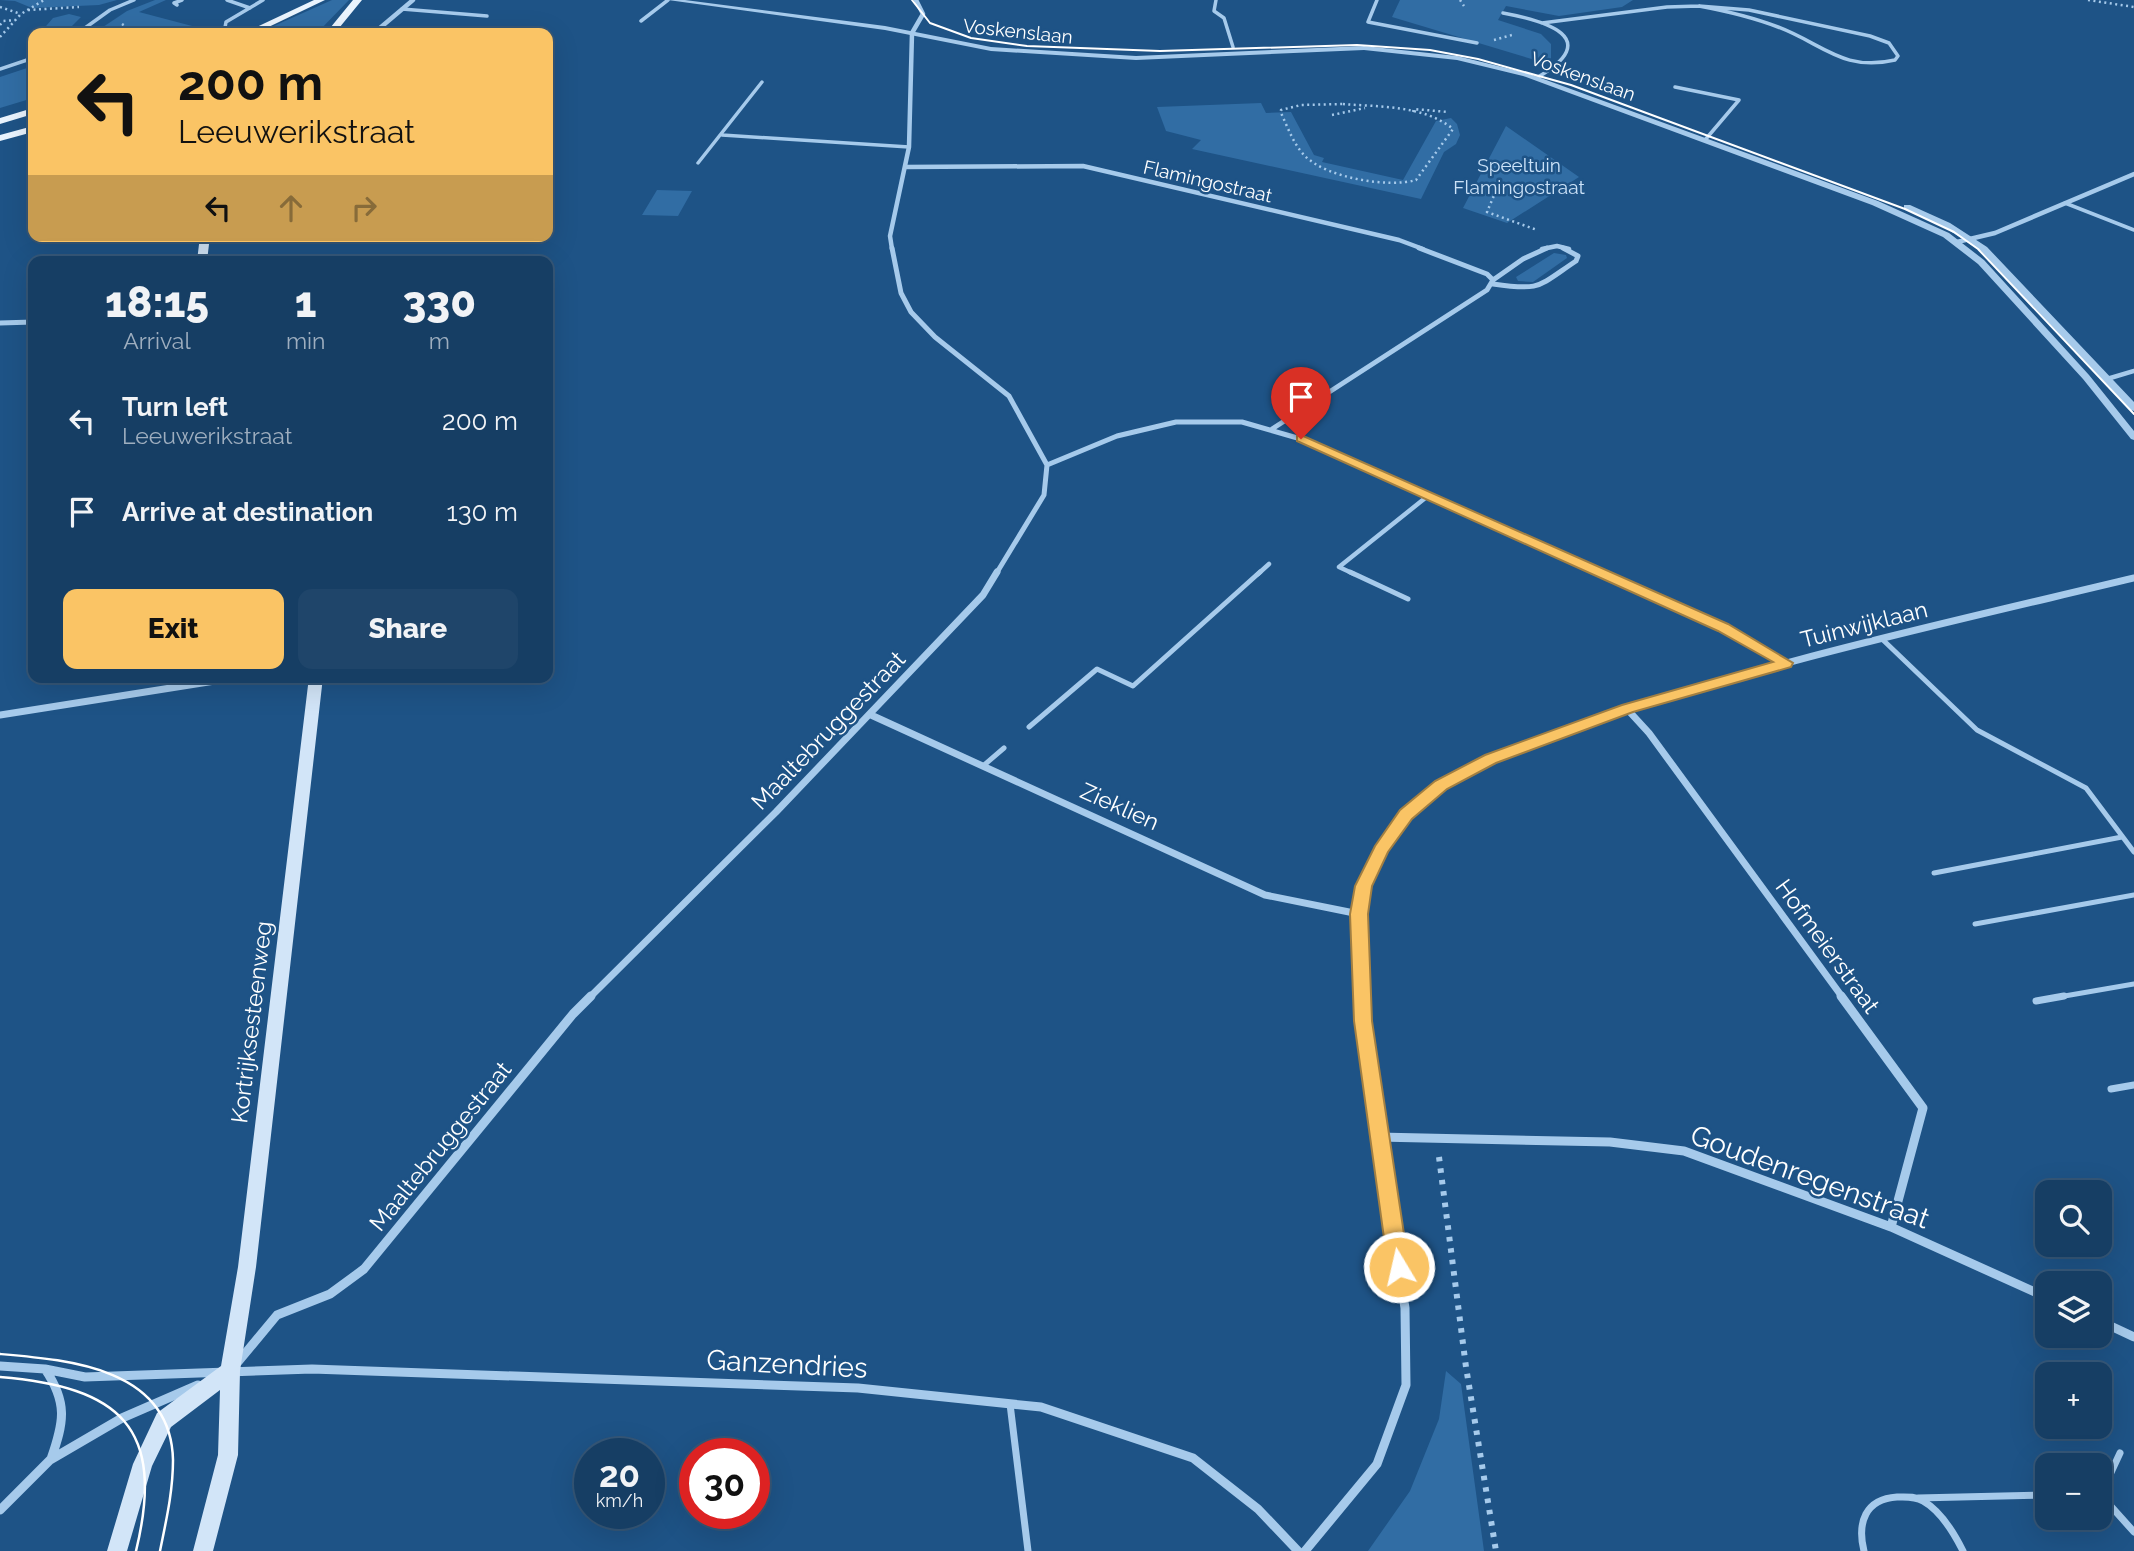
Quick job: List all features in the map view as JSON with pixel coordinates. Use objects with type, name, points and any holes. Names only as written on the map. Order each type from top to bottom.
[{"type":"main road","points":[[252,28],[321,0]]},
{"type":"main road","points":[[334,28],[358,0]]},
{"type":"main road","points":[[0,121],[28,113]]},
{"type":"main road","points":[[0,138],[28,130]]},
{"type":"main road","name":"Kortrijksesteenweg","points":[[203,1551],[228,1455],[230,1371],[249,1250],[315,683]]},
{"type":"main road","points":[[117,1551],[143,1464],[164,1420],[230,1371]]},
{"type":"street","points":[[380,28],[413,0]]},
{"type":"street","name":"Voskenslaan","points":[[669,0],[912,33],[1110,49],[1348,43],[1402,46],[1472,55],[1541,76],[1922,213],[1984,249],[2134,408]]},
{"type":"street","points":[[916,0],[923,14],[912,33],[909,146],[890,236],[901,293],[911,312],[935,337],[1009,396],[1047,465],[1117,436],[1176,422],[1242,422],[1272,429],[1429,495],[1723,628],[1786,663]]},
{"type":"street","points":[[1377,0],[1368,22],[1477,43]]},
{"type":"street","name":"Voskenslaan","points":[[912,33],[991,49],[1125,58],[1320,48],[1388,49],[1457,58],[1541,76]]},
{"type":"street","name":"Voskenslaan","points":[[1707,137],[1898,213],[1957,242],[1981,262],[2086,377],[2134,437]]},
{"type":"street","name":"Flamingostraat","points":[[905,167],[1083,166],[1399,240],[1487,274],[1493,282],[1529,289],[1539,286],[1576,261],[1578,256],[1573,250],[1550,246]]},
{"type":"street","points":[[1957,242],[1995,233],[2134,174]]},
{"type":"street","points":[[1272,429],[1410,341],[1540,249],[1550,246]]},
{"type":"street","points":[[0,323],[28,322]]},
{"type":"street","name":"Maaltebruggestraat","points":[[230,1371],[276,1315],[330,1294],[364,1269],[573,1014],[871,715],[984,595],[1044,495],[1047,465]]},
{"type":"street","name":"Tuinwijklaan","points":[[1305,1551],[1377,1464],[1405,1385],[1405,1308],[1363,1021],[1359,914],[1363,886],[1380,850],[1406,814],[1441,785],[1490,759],[1627,709],[1786,663],[2134,578]]},
{"type":"street","points":[[0,715],[202,683]]},
{"type":"street","name":"Hofmeierstraat","points":[[1627,709],[1657,744],[1923,1108],[1891,1227]]},
{"type":"street","name":"Zieklien","points":[[871,715],[1265,895],[1359,914]]},
{"type":"street","name":"Goudenregenstraat","points":[[1378,1137],[1610,1142],[1684,1151],[1891,1227],[2035,1292]]},
{"type":"street","points":[[2112,1327],[2134,1337]]},
{"type":"street","name":"Ganzendries","points":[[0,1366],[113,1378],[312,1368],[858,1388],[1041,1407],[1193,1458],[1258,1509],[1298,1551]]},
{"type":"street","points":[[46,1369],[56,1383],[64,1407],[61,1430],[50,1460]]},
{"type":"street","points":[[0,1510],[50,1460],[122,1418],[230,1371]]},
{"type":"lane","points":[[85,28],[99,17],[134,0]]},
{"type":"lane","points":[[177,5],[174,3],[182,0]]},
{"type":"lane","points":[[228,0],[250,8]]},
{"type":"lane","points":[[223,28],[226,22],[263,0]]},
{"type":"lane","points":[[642,21],[669,0]]},
{"type":"lane","points":[[1216,0],[1214,11],[1224,18],[1233,47]]},
{"type":"lane","points":[[1650,0],[1650,9]]},
{"type":"lane","points":[[1542,23],[1650,9],[1699,6],[1749,10],[1870,36],[1889,43],[1898,56],[1878,64],[1847,61],[1782,28],[1699,6]]},
{"type":"lane","points":[[402,9],[487,16]]},
{"type":"lane","points":[[1503,13],[1542,23],[1561,33],[1568,44],[1564,58],[1541,76]]},
{"type":"lane","points":[[216,19],[226,22]]},
{"type":"lane","points":[[0,69],[28,60]]},
{"type":"lane","points":[[698,163],[762,82]]},
{"type":"lane","points":[[1675,87],[1739,100],[1707,137]]},
{"type":"lane","points":[[722,135],[909,146]]},
{"type":"lane","points":[[2065,203],[2134,230]]},
{"type":"lane","points":[[2107,379],[2134,371]]},
{"type":"lane","points":[[1408,599],[1339,567],[1429,495]]},
{"type":"lane","points":[[1030,727],[1097,669],[1133,686],[1269,564]]},
{"type":"lane","points":[[1882,639],[1977,730],[2086,788],[2134,852]]},
{"type":"lane","points":[[983,766],[1004,748]]},
{"type":"lane","points":[[1934,873],[2122,837]]},
{"type":"lane","points":[[1975,924],[2134,895]]},
{"type":"lane","points":[[2036,1001],[2134,984]]},
{"type":"lane","points":[[2111,1089],[2134,1085]]},
{"type":"lane","points":[[1010,1404],[1028,1551]]},
{"type":"lane","points":[[2112,1470],[2120,1454]]},
{"type":"lane","points":[[1864,1551],[1859,1538],[1860,1521],[1866,1508],[1879,1500],[1894,1497],[2035,1495]]},
{"type":"lane","points":[[1919,1498],[1955,1534],[1963,1551]]},
{"type":"lane","points":[[2112,1507],[2134,1532]]},
{"type":"path","points":[[0,37],[21,14],[44,0]]},
{"type":"path","points":[[1460,0],[1464,6]]},
{"type":"path","points":[[2088,0],[2134,7]]},
{"type":"path","points":[[0,7],[21,14]]},
{"type":"path","points":[[28,10],[84,7]]},
{"type":"path","points":[[0,25],[4,21],[16,20]]},
{"type":"path","points":[[116,21],[128,28]]},
{"type":"path","points":[[1334,103],[1372,107],[1437,117],[1453,129],[1418,179],[1394,184],[1366,180],[1315,163],[1303,153],[1280,113],[1281,110],[1301,105],[1334,103]]},
{"type":"path","points":[[1332,115],[1372,107]]},
{"type":"path","points":[[1413,113],[1414,108],[1448,112]]},
{"type":"path","points":[[1416,118],[1418,113]]},
{"type":"path","points":[[1498,186],[1486,208],[1487,212],[1540,231],[1547,236],[1550,246]]},
{"type":"path","points":[[1437,1138],[1466,1367],[1496,1551]]},
{"type":"green space","points":[[0,0],[117,0],[99,5],[32,8],[15,1]]},
{"type":"green space","points":[[155,0],[166,0],[139,12],[200,28],[102,28],[127,11]]},
{"type":"green space","points":[[332,0],[349,0],[322,28],[269,28]]},
{"type":"green space","points":[[1400,0],[1633,0],[1622,7],[1559,16],[1506,6],[1498,20],[1541,34],[1551,44],[1551,58],[1545,63],[1392,17]]},
{"type":"green space","points":[[69,14],[81,17],[70,28],[44,28],[53,18]]},
{"type":"green space","points":[[28,68],[28,100],[0,108],[0,77]]},
{"type":"green space","points":[[1261,103],[1266,113],[1291,112],[1314,155],[1324,158],[1322,162],[1403,180],[1436,121],[1451,118],[1457,124],[1460,135],[1456,144],[1444,152],[1421,199],[1192,149],[1201,140],[1166,131],[1157,107]]},
{"type":"green space","name":"Speeltuin Flamingostraat","points":[[1506,126],[1579,177],[1507,223],[1463,208]]},
{"type":"green space","points":[[657,190],[692,191],[678,216],[642,215]]},
{"type":"green space","points":[[1554,253],[1566,255],[1567,258],[1533,282],[1518,281],[1516,277]]},
{"type":"green space","points":[[1446,1371],[1461,1384],[1484,1551],[1368,1551],[1410,1491],[1439,1419]]},
{"type":"tram line","points":[[912,0],[930,23],[971,38],[1027,46],[1160,51],[1357,45],[1430,50],[1478,59],[1571,85],[1905,209],[1954,232],[1978,249],[2134,414]]},
{"type":"tram line","points":[[0,1354],[85,1366],[112,1375],[136,1388],[155,1405],[168,1429],[173,1460],[160,1551]]},
{"type":"tram line","points":[[0,1377],[42,1382],[76,1391],[104,1404],[124,1421],[138,1444],[144,1473],[144,1508],[136,1551]]},
{"type":"route","points":[[1301,439],[1723,628],[1786,663],[1627,709],[1490,759],[1441,785],[1406,814],[1380,850],[1363,886],[1359,914],[1363,1021],[1399,1267]]}]
